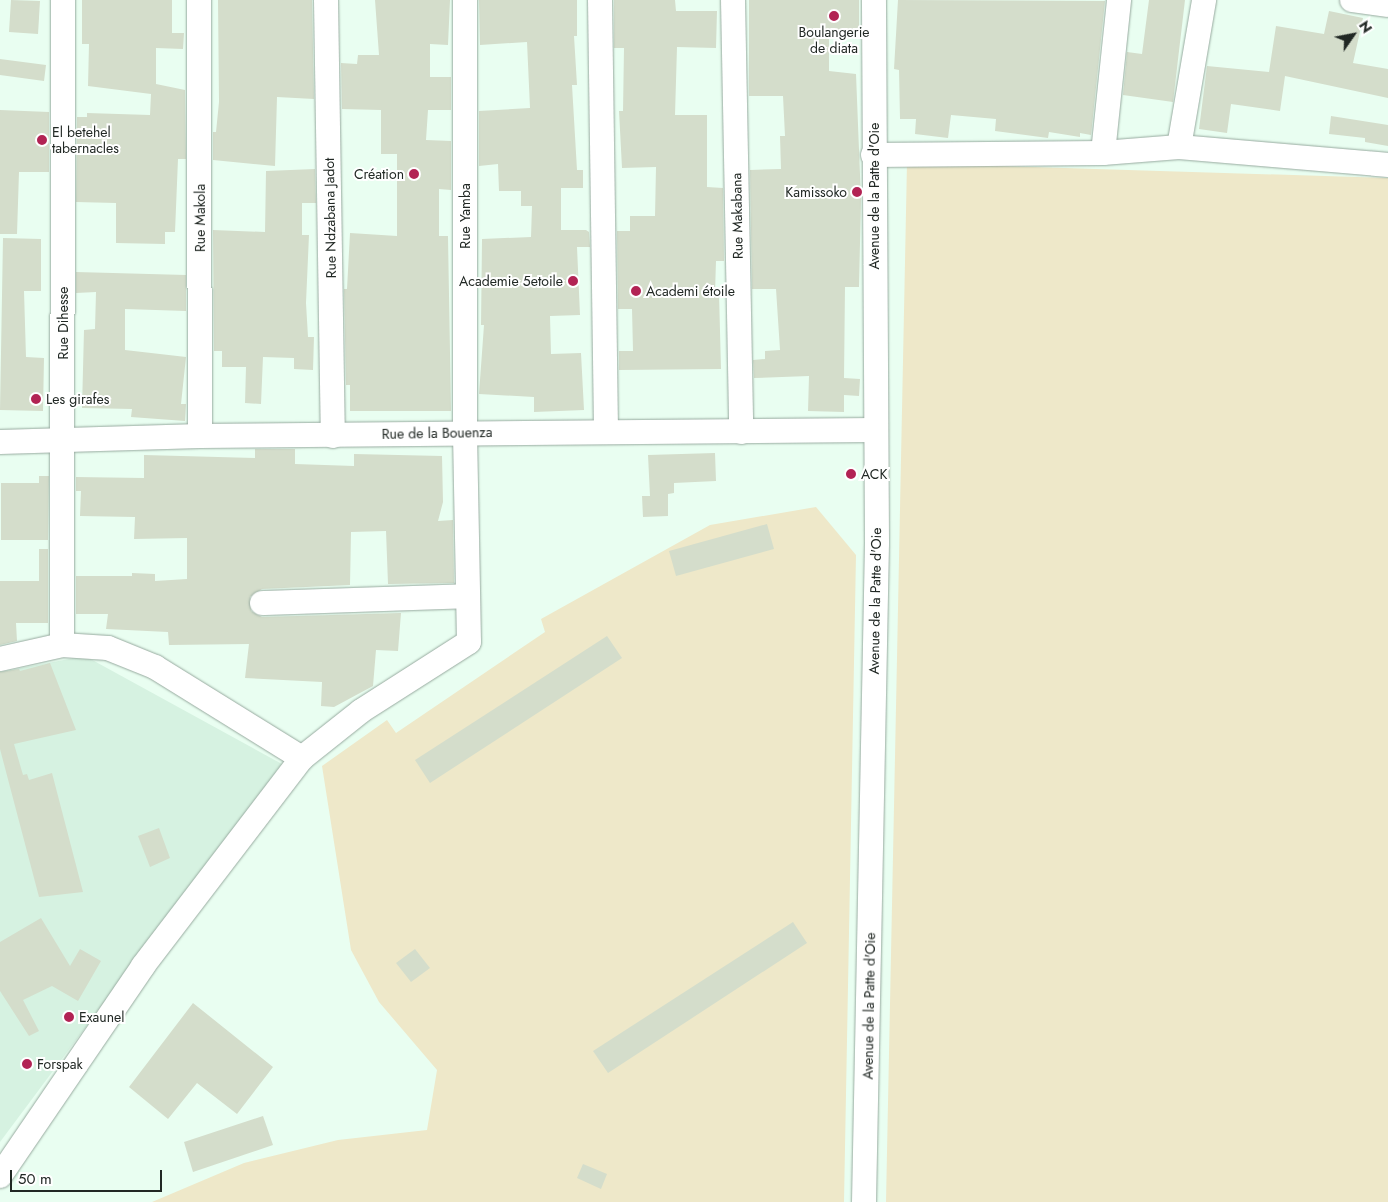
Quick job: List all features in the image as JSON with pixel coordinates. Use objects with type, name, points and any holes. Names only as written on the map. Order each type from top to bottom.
[{"type":"street","name":"Rue Dihesse","points":[[62,645],[64,0]]},
{"type":"street","name":"Rue Makola","points":[[199,0],[200,436]]},
{"type":"street","name":"Rue Ndzabana Jadot","points":[[326,0],[333,436]]},
{"type":"street","name":"Rue Yamba","points":[[302,758],[361,711],[469,642],[465,432],[465,0]]},
{"type":"street","points":[[600,0],[606,430]]},
{"type":"street","name":"Rue Makabana","points":[[733,0],[741,432]]},
{"type":"street","name":"Avenue de la Patte d'Oie","points":[[864,1202],[877,543],[873,155],[874,0]]},
{"type":"street","points":[[1103,154],[1120,0]]},
{"type":"street","points":[[1179,147],[1204,0]]},
{"type":"street","points":[[1352,0],[1388,4]]},
{"type":"street","points":[[873,155],[1103,154],[1179,147],[1388,165]]},
{"type":"street","name":"Rue de la Bouenza","points":[[0,442],[200,436],[333,436],[606,430],[741,432],[875,430]]},
{"type":"street","points":[[262,603],[468,596]]},
{"type":"street","points":[[0,659],[62,645],[108,648],[155,668],[302,758],[143,966],[0,1176]]},
{"type":"shaded area","points":[[907,163],[1388,178],[1388,1202],[886,1202]]},
{"type":"shaded area","points":[[816,507],[856,555],[844,1202],[152,1202],[244,1163],[338,1140],[427,1130],[437,1070],[379,1002],[351,950],[322,766],[387,720],[396,733],[545,632],[541,619],[710,525]]},
{"type":"shaded area","points":[[85,656],[282,764],[0,1142],[0,672]]},
{"type":"building","points":[[11,0],[40,1],[38,34],[9,32]]},
{"type":"building","points":[[82,0],[172,0],[172,33],[184,33],[183,49],[156,48],[156,84],[185,90],[186,159],[178,159],[175,232],[165,232],[165,244],[116,243],[116,203],[76,202],[77,117],[87,117],[87,113],[150,115],[151,94],[88,86],[89,44],[82,44]]},
{"type":"building","points":[[218,0],[312,0],[314,99],[277,97],[275,166],[213,160],[213,132],[216,132],[219,102]]},
{"type":"building","points":[[375,0],[450,0],[448,45],[430,44],[430,77],[451,77],[451,110],[428,110],[426,140],[451,141],[451,190],[439,189],[439,236],[448,236],[451,411],[350,411],[350,385],[346,385],[344,289],[347,289],[350,233],[397,236],[397,154],[381,154],[381,110],[342,109],[341,63],[357,64],[358,55],[379,55]]},
{"type":"building","points":[[479,0],[577,0],[577,36],[574,36],[577,85],[572,85],[577,170],[583,170],[583,188],[561,188],[561,230],[586,230],[589,232],[590,247],[577,247],[580,315],[550,316],[551,354],[581,353],[584,410],[534,412],[534,397],[479,394],[484,325],[481,325],[482,239],[531,237],[532,206],[521,206],[521,191],[499,191],[498,164],[479,166],[479,111],[530,108],[527,42],[480,45]]},
{"type":"building","points":[[614,0],[675,0],[676,11],[717,11],[716,48],[677,47],[675,115],[707,115],[707,187],[723,188],[724,261],[716,261],[715,293],[719,293],[721,369],[619,370],[619,351],[633,351],[632,309],[618,309],[617,231],[630,231],[630,216],[655,216],[656,167],[622,168],[619,111],[623,111],[624,48],[614,48]]},
{"type":"building","points":[[749,0],[859,0],[859,31],[829,31],[829,71],[856,74],[861,200],[859,287],[845,287],[844,378],[860,379],[859,396],[844,395],[844,412],[808,411],[809,376],[754,378],[753,360],[765,359],[765,351],[780,350],[776,289],[752,289],[750,170],[781,169],[780,136],[785,136],[783,96],[749,96]]},
{"type":"building","points":[[898,0],[1105,1],[1091,135],[1080,133],[1080,137],[1049,132],[1048,138],[995,131],[996,119],[951,115],[948,138],[915,134],[916,119],[900,119],[899,70],[894,69]]},
{"type":"building","points":[[1149,0],[1185,0],[1173,102],[1123,95],[1127,52],[1142,54]]},
{"type":"building","points":[[1329,11],[1363,18],[1353,63],[1388,69],[1388,98],[1285,76],[1280,111],[1231,104],[1227,133],[1199,129],[1207,66],[1269,72],[1276,26],[1324,34]]},
{"type":"building","points":[[0,59],[46,65],[44,81],[0,75]]},
{"type":"building","points":[[0,110],[49,112],[49,172],[19,172],[17,234],[0,234]]},
{"type":"building","points":[[1331,116],[1388,125],[1388,146],[1365,142],[1365,138],[1329,134]]},
{"type":"building","points":[[315,169],[316,203],[302,203],[302,235],[309,235],[306,303],[308,337],[314,337],[313,370],[294,369],[294,358],[263,357],[261,404],[245,403],[246,367],[222,367],[222,351],[214,351],[213,230],[265,232],[266,171]]},
{"type":"building","points":[[3,238],[41,239],[41,291],[24,291],[26,357],[44,358],[43,411],[0,410]]},
{"type":"building","points":[[76,272],[186,275],[186,311],[125,309],[125,350],[186,357],[181,404],[186,404],[185,421],[131,417],[132,409],[82,408],[84,330],[95,329],[96,292],[76,293]]},
{"type":"building","points":[[255,449],[295,449],[295,464],[354,466],[354,454],[442,456],[443,502],[438,521],[453,520],[454,583],[388,584],[386,531],[351,532],[350,585],[262,589],[250,597],[251,611],[262,617],[401,613],[398,651],[376,650],[373,686],[334,707],[321,706],[322,682],[245,678],[249,644],[169,645],[168,632],[106,629],[108,614],[76,614],[76,576],[132,576],[132,573],[155,574],[155,581],[187,579],[187,538],[134,539],[135,517],[80,516],[81,491],[76,491],[76,477],[144,478],[144,455],[255,458]]},
{"type":"building","points":[[715,453],[716,481],[674,483],[674,493],[668,494],[668,516],[643,517],[642,496],[650,496],[648,455]]},
{"type":"building","points":[[39,476],[49,476],[48,540],[1,540],[1,483],[39,483]]},
{"type":"building","points":[[767,524],[774,549],[676,576],[669,551]]},
{"type":"building","points":[[39,549],[48,549],[48,623],[16,623],[17,641],[0,645],[0,581],[39,581]]},
{"type":"building","points":[[607,636],[622,658],[430,783],[415,760]]},
{"type":"building","points":[[50,663],[76,730],[14,744],[23,775],[27,774],[29,780],[52,773],[83,892],[39,897],[0,749],[0,672],[19,669],[20,671]]},
{"type":"building","points":[[159,828],[170,858],[150,867],[138,836]]},
{"type":"building","points":[[41,918],[70,966],[80,949],[101,961],[78,1001],[52,986],[23,1000],[39,1031],[29,1036],[0,991],[0,942]]},
{"type":"building","points":[[793,922],[807,943],[608,1073],[593,1051]]},
{"type":"building","points":[[415,949],[430,968],[411,982],[396,963]]},
{"type":"building","points":[[193,1003],[273,1067],[237,1114],[197,1083],[168,1119],[129,1087]]},
{"type":"building","points":[[263,1116],[273,1145],[193,1172],[184,1142]]},
{"type":"building","points":[[583,1164],[607,1174],[601,1189],[577,1178]]},
{"type":"place","name":"Boulangerie de diata","points":[[834,16]]},
{"type":"place","name":"El betehel tabernacles","points":[[42,140]]},
{"type":"place","name":"Création","points":[[414,174]]},
{"type":"place","name":"Kamissoko","points":[[857,192]]},
{"type":"place","name":"Academie 5etoile","points":[[573,281]]},
{"type":"place","name":"Academi étoile","points":[[636,291]]},
{"type":"place","name":"Les girafes","points":[[36,399]]},
{"type":"place","name":"ACK","points":[[851,474]]},
{"type":"place","name":"Exaunel","points":[[69,1017]]},
{"type":"place","name":"Forspak","points":[[27,1064]]}]
